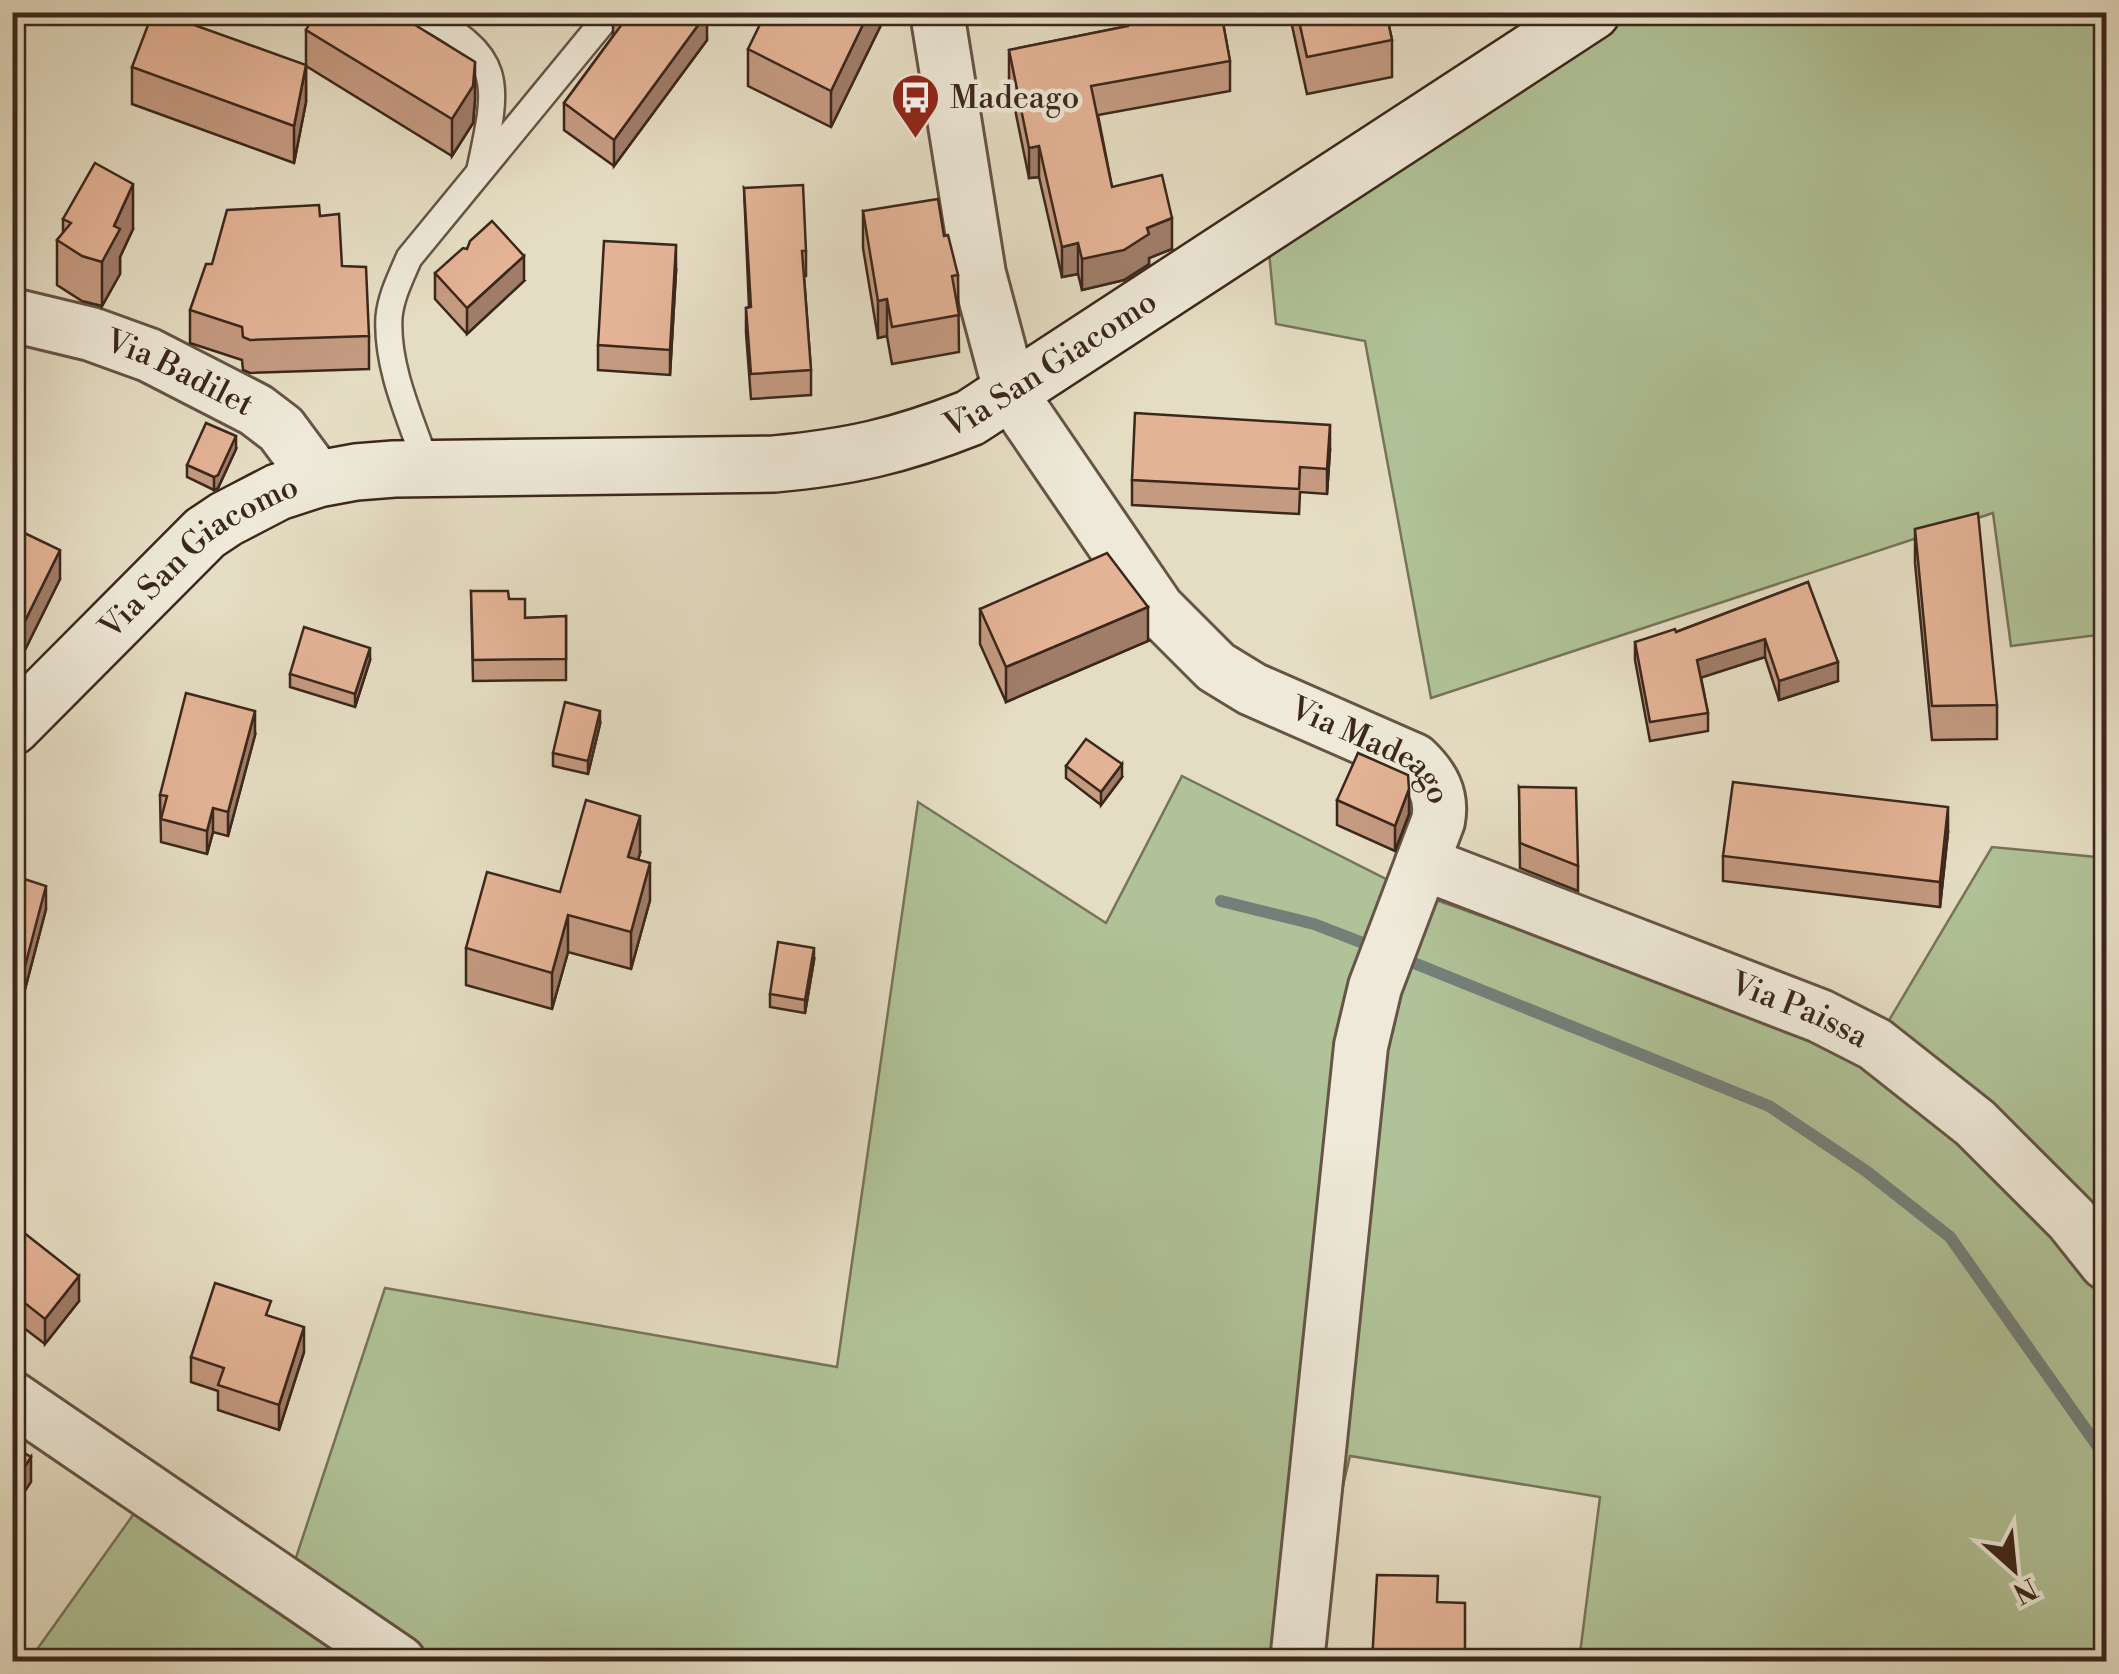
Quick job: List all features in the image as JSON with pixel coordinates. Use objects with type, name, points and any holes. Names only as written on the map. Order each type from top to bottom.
[{"type":"street","name":"Via Madeago","points":[[937,12],[980,274],[1011,394],[1158,608],[1206,658],[1252,689],[1397,752],[1423,769],[1438,794],[1440,808],[1378,980],[1361,1046],[1297,1662]]},
{"type":"street","name":"Via San Giacomo","points":[[12,726],[205,533],[264,499],[318,479],[356,472],[428,468],[774,464],[830,459],[880,450],[970,418],[1592,12]]},
{"type":"street","name":"Via Badilet","points":[[12,315],[90,334],[149,355],[256,410],[281,429],[318,479]]},
{"type":"street","name":"Via Paissa","points":[[1422,864],[1820,1016],[1875,1044],[1975,1123],[2070,1219],[2106,1264]]},
{"type":"street","points":[[12,1398],[399,1662]]},
{"type":"lane","points":[[417,12],[463,38],[485,66],[494,103],[479,174]]},
{"type":"lane","points":[[428,468],[392,354],[389,317],[396,286],[409,258],[611,12]]},
{"type":"green space","points":[[1549,13],[2106,13],[2106,634],[2011,646],[1993,513],[1431,698],[1365,341],[1276,324],[1264,201]]},
{"type":"green space","points":[[1182,776],[1408,890],[1869,1054],[1992,847],[2106,858],[2106,1661],[1579,1661],[1600,1497],[1350,1456],[1302,1661],[28,1662],[143,1501],[284,1594],[385,1288],[837,1367],[918,802],[1106,923]]},
{"type":"building","points":[[153,12],[306,65],[294,126],[132,67]]},
{"type":"building","points":[[316,12],[394,12],[475,62],[473,86],[452,119],[306,30]]},
{"type":"building","points":[[620,12],[707,13],[614,140],[564,103],[628,16]]},
{"type":"building","points":[[766,12],[869,12],[831,91],[748,49]]},
{"type":"building","points":[[1126,12],[1221,12],[1230,61],[1091,86],[1112,187],[1162,175],[1172,218],[1147,228],[1149,234],[1124,250],[1082,259],[1078,243],[1062,247],[1039,146],[1029,148],[1009,50],[1128,26]]},
{"type":"building","points":[[1297,12],[1386,12],[1392,40],[1307,57]]},
{"type":"building","points":[[95,163],[133,184],[114,226],[120,229],[102,262],[82,256],[57,240],[71,223],[63,219]]},
{"type":"building","points":[[803,185],[806,251],[802,251],[811,370],[751,374],[744,188]]},
{"type":"building","points":[[938,199],[944,236],[948,235],[958,275],[952,276],[959,315],[892,327],[887,299],[878,301],[863,211]]},
{"type":"building","points":[[319,205],[320,216],[339,214],[342,266],[366,267],[369,336],[250,340],[243,337],[242,327],[190,310],[206,264],[212,264],[227,210]]},
{"type":"building","points":[[492,221],[524,256],[467,308],[435,273],[463,248],[467,249],[470,241]]},
{"type":"building","points":[[604,241],[676,245],[670,350],[598,345]]},
{"type":"building","points":[[1135,413],[1330,425],[1327,469],[1300,467],[1299,489],[1132,480]]},
{"type":"building","points":[[206,423],[236,436],[214,477],[187,465]]},
{"type":"building","points":[[1978,513],[1997,705],[1932,706],[1915,529]]},
{"type":"building","points":[[12,527],[60,550],[20,631],[12,629]]},
{"type":"building","points":[[1107,553],[1148,607],[1006,667],[980,609]]},
{"type":"building","points":[[1808,582],[1838,662],[1779,681],[1765,639],[1697,660],[1708,713],[1650,722],[1635,642],[1675,629],[1676,632]]},
{"type":"building","points":[[471,591],[508,591],[509,599],[525,599],[525,618],[566,616],[566,659],[473,660]]},
{"type":"building","points":[[304,627],[370,648],[355,694],[290,674]]},
{"type":"building","points":[[186,693],[255,711],[228,812],[213,808],[207,831],[161,819],[167,796],[160,795]]},
{"type":"building","points":[[565,702],[600,711],[588,761],[553,753]]},
{"type":"building","points":[[1086,739],[1122,764],[1101,792],[1066,766]]},
{"type":"building","points":[[1358,753],[1408,775],[1409,789],[1395,826],[1337,800]]},
{"type":"building","points":[[1733,782],[1948,807],[1940,882],[1723,856]]},
{"type":"building","points":[[1519,787],[1576,788],[1578,866],[1520,843]]},
{"type":"building","points":[[2099,787],[2106,787],[2106,829],[2097,828]]},
{"type":"building","points":[[586,800],[640,816],[628,857],[650,863],[631,932],[568,915],[552,973],[466,948],[487,872],[560,892]]},
{"type":"building","points":[[12,875],[46,886],[14,994],[12,994]]},
{"type":"building","points":[[778,942],[814,948],[805,1000],[770,994]]},
{"type":"building","points":[[23,1232],[79,1276],[45,1319],[12,1293],[12,1245]]},
{"type":"building","points":[[215,1283],[271,1301],[266,1315],[304,1327],[279,1405],[218,1385],[224,1368],[191,1357]]},
{"type":"building","points":[[12,1446],[31,1457],[12,1486]]},
{"type":"building","points":[[1377,1575],[1438,1576],[1437,1602],[1465,1603],[1465,1662],[1372,1662]]},
{"type":"waterway","points":[[1221,901],[1314,924],[1376,948]]},
{"type":"waterway","points":[[1399,957],[1769,1106],[1866,1171],[1950,1237],[2106,1458]]},
{"type":"place","name":"Madeago","points":[[915,140]]}]
